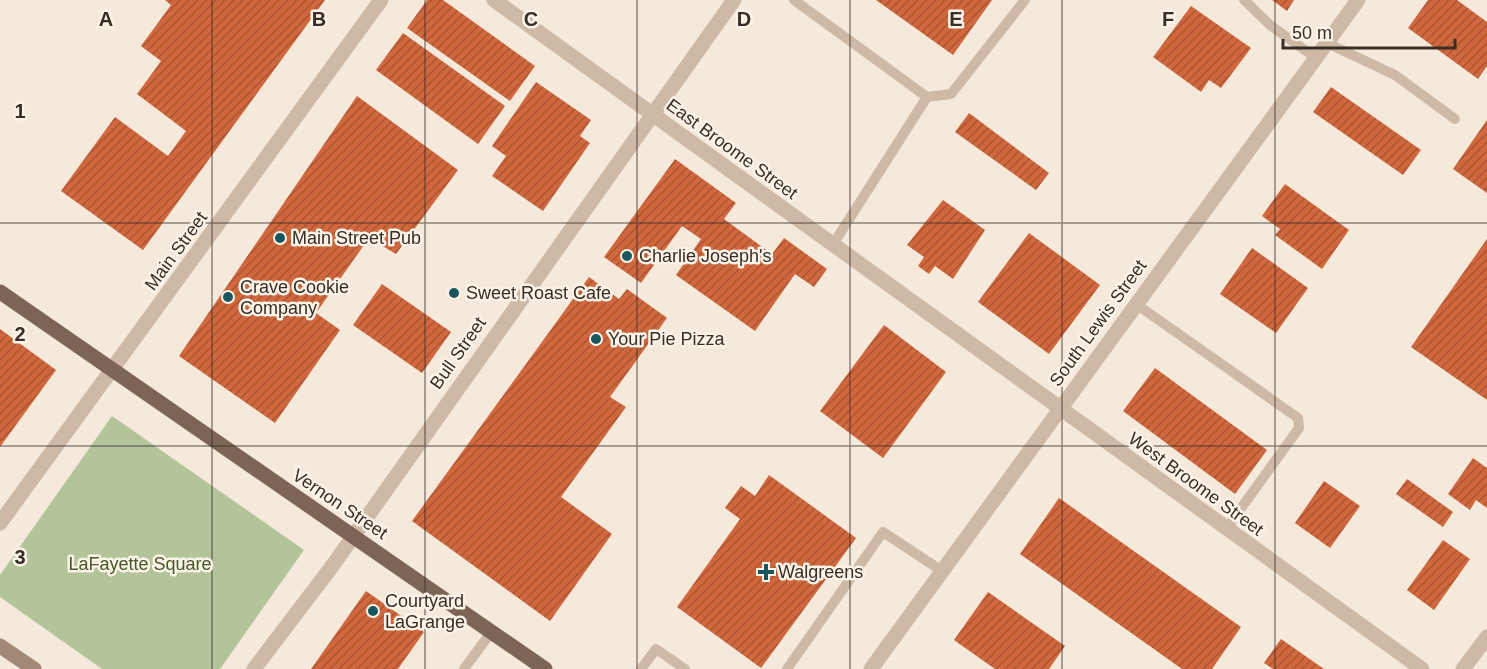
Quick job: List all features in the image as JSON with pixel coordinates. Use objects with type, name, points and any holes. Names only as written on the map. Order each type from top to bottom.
[{"type":"main road","name":"Vernon Street","points":[[0,292],[112,372],[545,669]]},
{"type":"main road","points":[[0,646],[34,669]]},
{"type":"street","name":"Main Street","points":[[0,523],[381,0]]},
{"type":"street","name":"East Broome Street","points":[[494,0],[949,329]]},
{"type":"street","name":"Bull Street","points":[[254,669],[352,536],[734,0]]},
{"type":"street","name":"South Lewis Street","points":[[871,669],[1358,0]]},
{"type":"street","name":"West Broome Street","points":[[949,329],[1422,669]]},
{"type":"street","points":[[1463,669],[1487,637]]},
{"type":"lane","points":[[794,0],[927,96],[951,94],[1025,0]]},
{"type":"lane","points":[[1244,0],[1270,25],[1316,58]]},
{"type":"lane","points":[[1327,43],[1395,75],[1455,119]]},
{"type":"lane","points":[[832,246],[927,96]]},
{"type":"lane","points":[[1136,304],[1299,418],[1299,428],[1226,529]]},
{"type":"lane","points":[[787,669],[884,532],[942,571]]},
{"type":"lane","points":[[464,669],[492,632]]},
{"type":"lane","points":[[641,669],[656,649],[685,669]]},
{"type":"green space","name":"LaFayette Square","points":[[112,416],[304,550],[220,669],[102,669],[0,597],[0,575]]},
{"type":"building","points":[[165,0],[325,0],[143,250],[61,191],[115,117],[168,156],[186,131],[137,94],[161,61],[141,46],[171,5]]},
{"type":"building","points":[[427,0],[443,0],[535,66],[510,101],[407,28]]},
{"type":"building","points":[[876,0],[992,0],[953,55]]},
{"type":"building","points":[[1272,0],[1294,0],[1287,11]]},
{"type":"building","points":[[1428,0],[1457,0],[1487,22],[1487,66],[1478,79],[1408,28]]},
{"type":"building","points":[[1191,6],[1251,48],[1221,88],[1209,80],[1201,92],[1153,57]]},
{"type":"building","points":[[403,33],[505,106],[478,144],[376,70]]},
{"type":"building","points":[[536,82],[591,120],[580,136],[590,143],[543,211],[492,176],[506,156],[492,146]]},
{"type":"building","points":[[1331,87],[1421,150],[1403,175],[1313,112]]},
{"type":"building","points":[[357,96],[458,170],[396,254],[369,238],[316,313],[340,330],[275,423],[179,356]]},
{"type":"building","points":[[969,113],[1049,173],[1036,190],[955,132]]},
{"type":"building","points":[[1487,120],[1487,193],[1453,169]]},
{"type":"building","points":[[675,159],[736,203],[724,219],[772,254],[784,238],[827,269],[814,287],[795,274],[755,331],[676,275],[701,239],[682,226],[641,283],[604,257]]},
{"type":"building","points":[[1285,184],[1349,230],[1322,269],[1275,235],[1280,229],[1262,216]]},
{"type":"building","points":[[943,200],[985,230],[953,279],[935,266],[929,274],[918,266],[924,257],[907,245]]},
{"type":"building","points":[[1029,233],[1100,285],[1049,354],[978,302]]},
{"type":"building","points":[[1487,239],[1487,400],[1411,347]]},
{"type":"building","points":[[1252,248],[1308,288],[1276,333],[1220,294]]},
{"type":"building","points":[[589,277],[619,299],[627,289],[667,318],[610,397],[626,407],[561,497],[612,534],[550,621],[412,521]]},
{"type":"building","points":[[382,284],[451,332],[422,373],[353,325]]},
{"type":"building","points":[[884,325],[946,372],[883,458],[820,411]]},
{"type":"building","points":[[0,329],[56,370],[0,447]]},
{"type":"building","points":[[1155,368],[1267,450],[1235,494],[1123,411]]},
{"type":"building","points":[[1473,458],[1487,468],[1487,508],[1476,500],[1470,510],[1448,494]]},
{"type":"building","name":"Walgreens","points":[[769,475],[856,538],[761,668],[677,607],[740,519],[725,508],[741,486],[755,496]]},
{"type":"building","points":[[1407,479],[1453,512],[1443,527],[1396,494]]},
{"type":"building","points":[[1324,481],[1360,506],[1330,548],[1295,523]]},
{"type":"building","points":[[1059,498],[1241,627],[1212,669],[1182,669],[1020,554]]},
{"type":"building","points":[[1443,540],[1470,559],[1434,610],[1407,590]]},
{"type":"building","name":"Courtyard LaGrange","points":[[366,591],[424,632],[398,669],[311,669]]},
{"type":"building","points":[[988,592],[1065,646],[1049,669],[995,669],[954,640]]},
{"type":"building","points":[[1281,639],[1324,669],[1273,669],[1264,663]]},
{"type":"place","name":"Main Street Pub","points":[[280,238]]},
{"type":"place","name":"Charlie Joseph's","points":[[627,256]]},
{"type":"place","name":"Sweet Roast Cafe","points":[[454,293]]},
{"type":"place","name":"Crave Cookie Company","points":[[228,297]]},
{"type":"place","name":"Your Pie Pizza","points":[[596,339]]},
{"type":"place","name":"Walgreens","points":[[766,572]]},
{"type":"place","name":"Courtyard LaGrange","points":[[373,611]]}]
